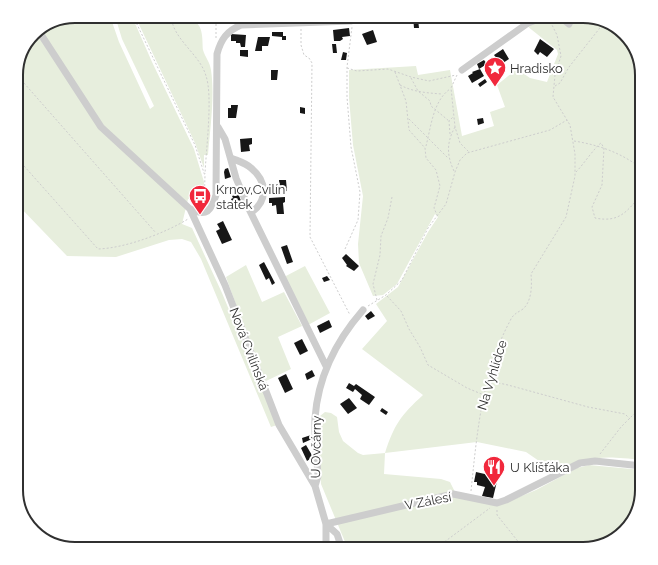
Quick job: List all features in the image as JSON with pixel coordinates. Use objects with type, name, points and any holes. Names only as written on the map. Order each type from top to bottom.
[{"type":"street","points":[[194,212],[204,213],[212,208],[216,195],[218,54],[225,35],[230,30],[241,25],[282,23]]},
{"type":"street","points":[[460,72],[528,23]]},
{"type":"street","name":"Nová Cvilínská","points":[[42,36],[101,127],[194,212],[225,285],[279,425],[315,486]]},
{"type":"street","points":[[218,126],[225,139],[236,178],[326,366]]},
{"type":"street","points":[[231,158],[251,168],[262,184],[264,198],[252,212]]},
{"type":"street","name":"U Ovčárny","points":[[326,542],[326,524],[315,486],[318,476],[315,418],[326,366],[341,337],[363,310]]},
{"type":"street","points":[[497,503],[506,500],[580,463],[595,461],[635,465]]},
{"type":"street","name":"V Zálesí","points":[[326,524],[453,494],[497,503]]},
{"type":"street","name":"U Ovčárny","points":[[326,524],[337,534],[340,542]]},
{"type":"path","points":[[136,23],[195,145],[205,176]]},
{"type":"path","points":[[23,165],[98,249],[142,240],[178,225],[204,206],[208,107],[206,76],[180,38],[174,23]]},
{"type":"path","points":[[302,23],[301,45],[304,55],[309,58],[312,63],[310,237],[353,321]]},
{"type":"path","points":[[345,249],[358,220],[360,192],[351,147],[347,67],[352,32],[351,23]]},
{"type":"path","name":"Na Vyhlídce","points":[[470,498],[478,419],[492,364],[510,321],[516,312],[523,308],[530,296],[532,285],[531,274],[566,217],[575,173],[573,141],[570,125],[553,97],[556,75],[561,56],[557,35],[552,25]]},
{"type":"path","points":[[555,86],[560,83],[570,67],[601,26]]},
{"type":"path","points":[[347,67],[356,71],[388,69],[411,77],[429,81],[460,72]]},
{"type":"path","points":[[395,72],[406,101],[410,130],[425,148]]},
{"type":"path","points":[[437,215],[434,208],[440,186],[436,170],[426,158],[425,148],[435,110],[442,94],[451,88],[460,72]]},
{"type":"path","points":[[411,77],[418,91],[425,96],[435,110],[450,120]]},
{"type":"path","points":[[23,82],[156,234]]},
{"type":"path","points":[[399,84],[406,88],[418,91],[442,94]]},
{"type":"path","points":[[451,88],[455,127],[460,143],[469,152]]},
{"type":"path","points":[[448,158],[450,120],[454,116]]},
{"type":"path","points":[[409,119],[448,158],[455,172]]},
{"type":"path","points":[[363,310],[386,295],[402,280],[428,228],[446,204],[460,160],[469,152],[550,130],[567,120]]},
{"type":"path","points":[[450,135],[455,127]]},
{"type":"path","points":[[573,141],[604,148],[618,154],[635,165]]},
{"type":"path","points":[[575,173],[593,154],[596,146],[601,143],[604,148],[602,185],[592,207],[595,218],[608,220],[626,213],[635,202]]},
{"type":"path","points":[[377,300],[373,284],[380,255],[381,236],[388,218],[392,197]]},
{"type":"path","points":[[386,295],[401,311],[408,329],[420,346],[428,365],[467,388],[485,395]]},
{"type":"path","points":[[487,385],[494,382],[508,385],[588,407],[625,414],[630,419]]},
{"type":"path","points":[[595,461],[621,427],[635,414]]},
{"type":"path","points":[[444,542],[497,503]]},
{"type":"path","points":[[497,503],[497,516],[518,542]]},
{"type":"green space","points":[[75,23],[112,23],[119,42],[150,109],[154,106],[122,39],[117,23],[135,23],[194,149],[204,182],[203,203],[198,204],[195,200],[188,199],[182,224],[192,228],[222,293],[277,425],[271,427],[201,259],[191,242],[182,239],[169,240],[116,257],[67,256],[23,210],[23,72],[25,61],[28,52],[34,43],[41,36],[55,27]]},
{"type":"green space","points":[[138,23],[196,23],[200,27],[203,50],[209,62],[212,80],[212,112],[208,155],[204,155],[204,168],[195,143]]},
{"type":"green space","points":[[526,23],[593,24],[609,30],[624,43],[630,52],[635,68],[635,459],[597,458],[578,462],[555,472],[526,452],[477,442],[385,453],[399,421],[423,395],[362,349],[387,321],[376,304],[398,287],[428,232],[438,217],[435,214],[397,284],[383,295],[373,296],[359,263],[358,244],[363,196],[353,145],[349,98],[349,70],[416,66],[418,75],[450,70],[462,136],[494,126],[490,112],[505,107],[497,85],[517,69],[530,78],[547,82],[558,54],[557,50],[527,26]]},
{"type":"green space","points":[[246,265],[262,302],[284,292],[302,326],[278,337],[291,369],[264,382],[226,277]]},
{"type":"green space","points":[[305,266],[330,313],[308,325],[284,277]]},
{"type":"green space","points":[[325,412],[331,413],[337,417],[339,432],[343,441],[358,453],[363,455],[385,453],[384,474],[441,479],[450,482],[457,496],[500,505],[536,490],[577,468],[589,465],[635,469],[635,497],[628,516],[615,531],[606,537],[590,542],[345,542],[321,484],[318,430],[320,416]]},
{"type":"building","points":[[414,23],[418,23],[419,28],[414,28]]},
{"type":"building","points":[[349,28],[350,36],[342,37],[343,39],[340,41],[334,41],[333,30]]},
{"type":"building","points":[[373,30],[377,42],[367,45],[362,34]]},
{"type":"building","points":[[272,32],[283,32],[283,36],[286,36],[286,40],[282,40],[282,37],[272,36]]},
{"type":"building","points":[[231,34],[246,35],[245,47],[241,47],[240,43],[236,43],[236,41],[231,41]]},
{"type":"building","points":[[258,37],[270,37],[268,46],[262,46],[262,51],[255,51]]},
{"type":"building","points":[[540,39],[554,49],[547,57],[540,52],[538,55],[534,51]]},
{"type":"building","points":[[332,44],[336,44],[337,53],[333,53]]},
{"type":"building","points":[[503,49],[509,59],[503,63],[494,55]]},
{"type":"building","points":[[240,50],[248,50],[248,57],[240,56]]},
{"type":"building","points":[[343,52],[347,53],[346,60],[341,60]]},
{"type":"building","points":[[484,60],[487,64],[479,69],[477,64]]},
{"type":"building","points":[[480,69],[484,76],[472,83],[468,76],[473,73],[472,72]]},
{"type":"building","points":[[271,70],[278,70],[277,80],[271,80]]},
{"type":"building","points":[[485,79],[487,82],[480,87],[478,84]]},
{"type":"building","points":[[231,105],[238,105],[236,118],[228,118],[228,108],[231,108]]},
{"type":"building","points":[[300,107],[305,108],[305,114],[300,113]]},
{"type":"building","points":[[483,118],[484,123],[478,125],[477,119]]},
{"type":"building","points":[[252,138],[252,144],[249,145],[250,151],[241,152],[240,139]]},
{"type":"building","points":[[228,168],[231,177],[225,179],[224,172],[225,169]]},
{"type":"building","points":[[279,180],[286,180],[287,191],[280,192]]},
{"type":"building","points":[[238,193],[241,201],[238,202],[239,205],[234,207],[231,199],[233,198],[232,196]]},
{"type":"building","points":[[285,197],[285,202],[283,203],[284,214],[277,214],[276,205],[272,206],[272,203],[269,203],[269,198]]},
{"type":"building","points":[[223,221],[232,240],[222,244],[216,231],[220,229],[217,224]]},
{"type":"building","points":[[287,245],[293,262],[287,264],[281,247]]},
{"type":"building","points":[[346,254],[359,266],[354,271],[346,266],[347,265],[342,258]]},
{"type":"building","points":[[264,262],[275,283],[272,285],[269,278],[266,280],[259,265]]},
{"type":"building","points":[[327,276],[330,280],[324,282],[322,278]]},
{"type":"building","points":[[371,311],[375,316],[368,320],[365,316]]},
{"type":"building","points":[[329,320],[332,327],[320,333],[317,326]]},
{"type":"building","points":[[302,339],[308,351],[300,355],[294,343]]},
{"type":"building","points":[[312,370],[315,376],[307,380],[305,374]]},
{"type":"building","points":[[286,374],[293,389],[285,393],[278,378]]},
{"type":"building","points":[[349,383],[354,386],[356,384],[375,397],[369,405],[360,399],[362,395],[355,389],[353,392],[346,388]]},
{"type":"building","points":[[349,398],[357,408],[348,414],[340,404]]},
{"type":"building","points":[[382,408],[388,412],[386,415],[380,411]]},
{"type":"building","points":[[311,435],[312,439],[303,443],[302,438]]},
{"type":"building","points":[[306,445],[313,457],[307,461],[301,448]]},
{"type":"building","points":[[476,472],[498,477],[493,498],[482,496],[485,487],[477,485],[477,482],[474,482]]},
{"type":"place","name":"Hradisko","points":[[495,88]]},
{"type":"place","name":"Krnov,Cvilín statek","points":[[200,216]]},
{"type":"place","name":"U Klíšťáka","points":[[494,486]]}]
